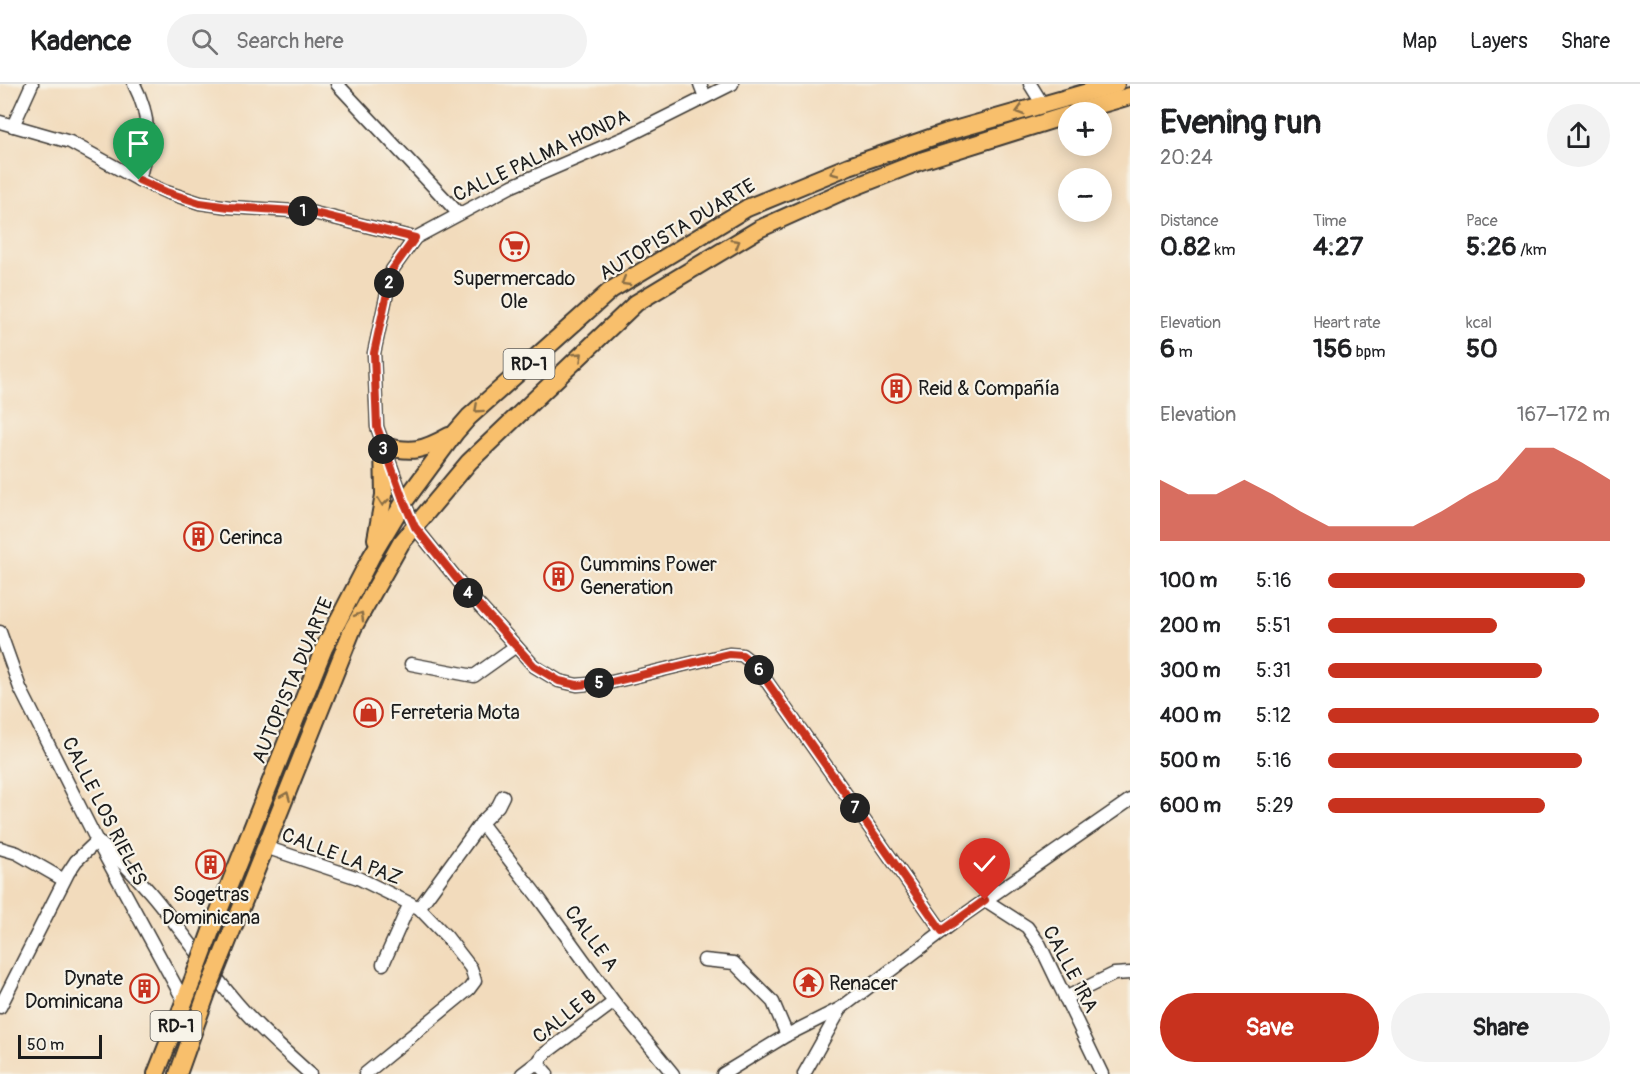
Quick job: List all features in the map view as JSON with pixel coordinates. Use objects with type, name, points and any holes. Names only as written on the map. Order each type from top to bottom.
[{"type":"highway","name":"AUTOPISTA DUARTE","points":[[185,1003],[211,931],[324,648],[371,557],[404,502],[469,417],[611,290],[747,208],[849,166],[947,132],[1116,84]]},
{"type":"highway","points":[[1109,102],[1130,96]]},
{"type":"highway","name":"AUTOPISTA DUARTE","points":[[178,1074],[208,990],[353,628],[402,543],[469,462],[636,303],[759,229],[839,193],[950,151],[1058,118]]},
{"type":"highway","points":[[371,557],[384,495],[382,446],[404,452],[418,450],[455,433]]},
{"type":"highway","name":"RD-1","points":[[156,1074],[185,1003]]},
{"type":"street","points":[[14,126],[32,84]]},
{"type":"street","points":[[134,84],[142,99],[148,135],[139,180]]},
{"type":"street","points":[[338,84],[459,214]]},
{"type":"street","points":[[700,84],[705,97]]},
{"type":"street","name":"CALLE PALMA HONDA","points":[[732,84],[626,137],[512,186],[415,238],[392,270],[374,353],[377,427],[382,446],[415,527],[468,593],[534,666],[559,681],[577,685],[612,682],[729,654],[742,655],[756,666],[942,931]]},
{"type":"street","points":[[1030,84],[1043,105]]},
{"type":"street","points":[[0,122],[70,142],[139,180],[200,203],[310,212],[415,238]]},
{"type":"street","name":"CALLE LOS RIELES","points":[[0,632],[20,688],[97,841],[185,1003]]},
{"type":"street","points":[[411,664],[474,676],[516,646]]},
{"type":"street","points":[[383,964],[414,906],[481,823],[498,806],[503,796]]},
{"type":"street","points":[[723,1074],[787,1035],[841,1008],[985,900],[1130,800]]},
{"type":"street","name":"CALLE A","points":[[481,823],[614,1002],[674,1074]]},
{"type":"street","points":[[0,1007],[64,880],[76,861],[97,841],[115,856],[170,916],[226,990],[256,1024],[310,1074]]},
{"type":"street","name":"CALLE LA PAZ","points":[[265,847],[358,878],[414,906],[447,937],[471,968],[475,981],[469,989],[365,1074]]},
{"type":"street","points":[[0,848],[17,853],[64,880]]},
{"type":"street","name":"CALLE 1RA","points":[[985,900],[1027,927],[1040,945],[1102,1074]]},
{"type":"street","points":[[704,960],[734,963],[773,1002],[787,1035]]},
{"type":"street","points":[[1065,998],[1114,974],[1130,973]]},
{"type":"street","name":"CALLE B","points":[[522,1074],[543,1055],[614,1002]]},
{"type":"street","points":[[804,1074],[841,1008]]},
{"type":"street","points":[[539,1060],[540,1066],[547,1074]]},
{"type":"place","name":"Supermercado Ole","points":[[514,247]]},
{"type":"place","name":"Reid & Compañía","points":[[897,388]]},
{"type":"place","name":"Cerinca","points":[[198,537]]},
{"type":"place","name":"Cummins Power Generation","points":[[559,576]]},
{"type":"place","name":"Ferreteria Mota","points":[[369,712]]},
{"type":"place","name":"Sogetras Dominicana","points":[[211,864]]},
{"type":"place","name":"Renacer","points":[[808,983]]},
{"type":"place","name":"Dynate Dominicana","points":[[144,989]]},
{"type":"route","points":[[139,180],[200,203],[310,212],[415,238],[392,270],[374,353],[377,427],[382,446],[415,527],[468,593],[534,666],[559,681],[577,685],[612,682],[729,654],[742,655],[756,666],[942,931],[985,900]]}]
